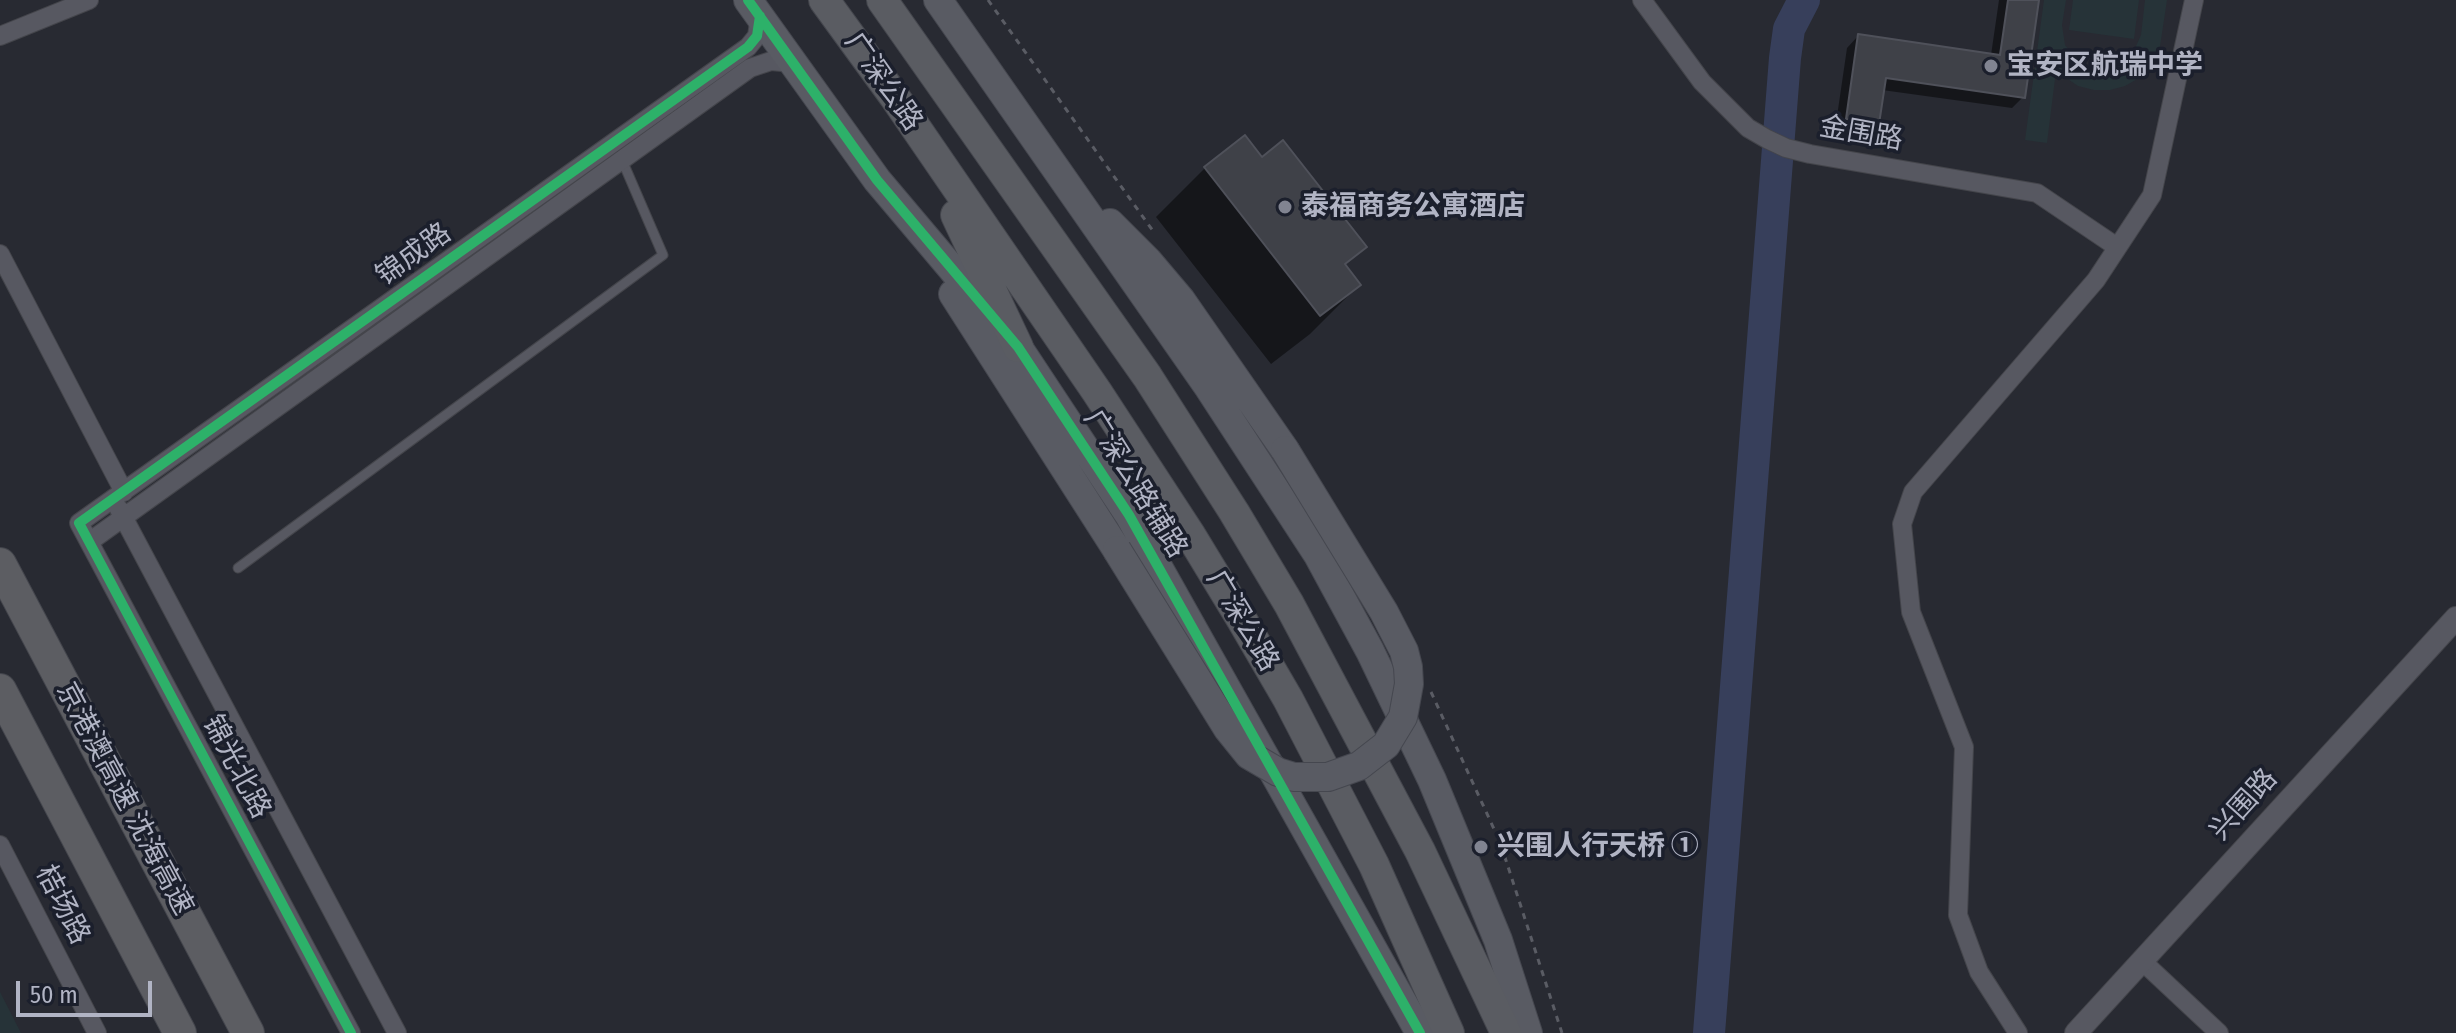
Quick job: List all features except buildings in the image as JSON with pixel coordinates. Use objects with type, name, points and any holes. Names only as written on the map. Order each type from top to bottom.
[{"type":"highway","name":"广深公路","points":[[824,0],[894,96],[1097,392],[1242,620],[1288,699],[1374,865],[1449,1033]]},
{"type":"highway","name":"广深公路","points":[[882,0],[1130,352],[1242,525],[1289,604],[1420,851],[1506,1033]]},
{"type":"highway","points":[[894,96],[966,234],[1018,347]]},
{"type":"highway","name":"京港澳高速 沈海高速","points":[[0,564],[248,1033]]},
{"type":"highway","name":"京港澳高速 沈海高速","points":[[0,690],[180,1033]]},
{"type":"main road","points":[[938,0],[1209,388],[1318,555],[1370,651],[1432,780],[1498,940],[1528,1033]]},
{"type":"main road","name":"广深公路辅路","points":[[754,8],[877,180],[1018,347],[1129,515],[1420,1033]]},
{"type":"main road","points":[[877,180],[1011,381],[1228,729],[1249,755],[1278,772],[1311,778],[1344,773],[1359,766],[1386,745],[1403,717],[1407,701],[1408,667],[1404,651],[1384,612],[1285,450],[1181,300],[1040,146]]},
{"type":"street","points":[[0,36],[89,0]]},
{"type":"street","name":"金围路","points":[[1642,0],[1697,76],[1748,128],[1786,148],[2037,193],[2117,247]]},
{"type":"street","points":[[2018,1033],[1979,972],[1958,915],[1964,747],[1911,612],[1902,524],[1913,492],[2096,280],[2152,195],[2194,0]]},
{"type":"street","name":"锦成路","points":[[79,523],[748,47],[757,36],[754,8]]},
{"type":"street","name":"锦成路","points":[[89,542],[750,68],[771,61],[793,63]]},
{"type":"street","name":"锦光北路","points":[[0,254],[119,495],[124,517],[397,1033]]},
{"type":"street","name":"锦光北路","points":[[79,523],[351,1033]]},
{"type":"street","name":"兴围路","points":[[2076,1033],[2456,618]]},
{"type":"street","name":"桔场路","points":[[0,845],[97,1033]]},
{"type":"street","points":[[2142,961],[2219,1033]]},
{"type":"lane","points":[[238,568],[663,255],[622,160]]},
{"type":"shaded area","points":[[2044,0],[2066,0],[2062,25],[2065,45],[2078,61],[2097,69],[2117,66],[2133,53],[2141,35],[2145,0],[2167,0],[2159,53],[2151,67],[2139,78],[2110,90],[2094,90],[2078,86],[2056,71],[2047,143],[2025,140]]},
{"type":"shaded area","points":[[2073,0],[2139,0],[2134,39],[2069,30]]},
{"type":"shaded area","points":[[0,992],[21,1033],[0,1033]]},
{"type":"waterway","points":[[1709,1033],[1785,58],[1789,29],[1804,0]]},
{"type":"cycle path","points":[[748,0],[877,180],[1018,347],[1129,515],[1420,1033]]},
{"type":"cycle path","points":[[351,1033],[79,523],[748,47],[757,36],[760,16]]},
{"type":"place","name":"宝安区航瑞中学","points":[[1991,66]]},
{"type":"place","name":"泰福商务公寓酒店","points":[[1285,207]]},
{"type":"place","name":"兴围人行天桥 ①","points":[[1481,847]]}]
